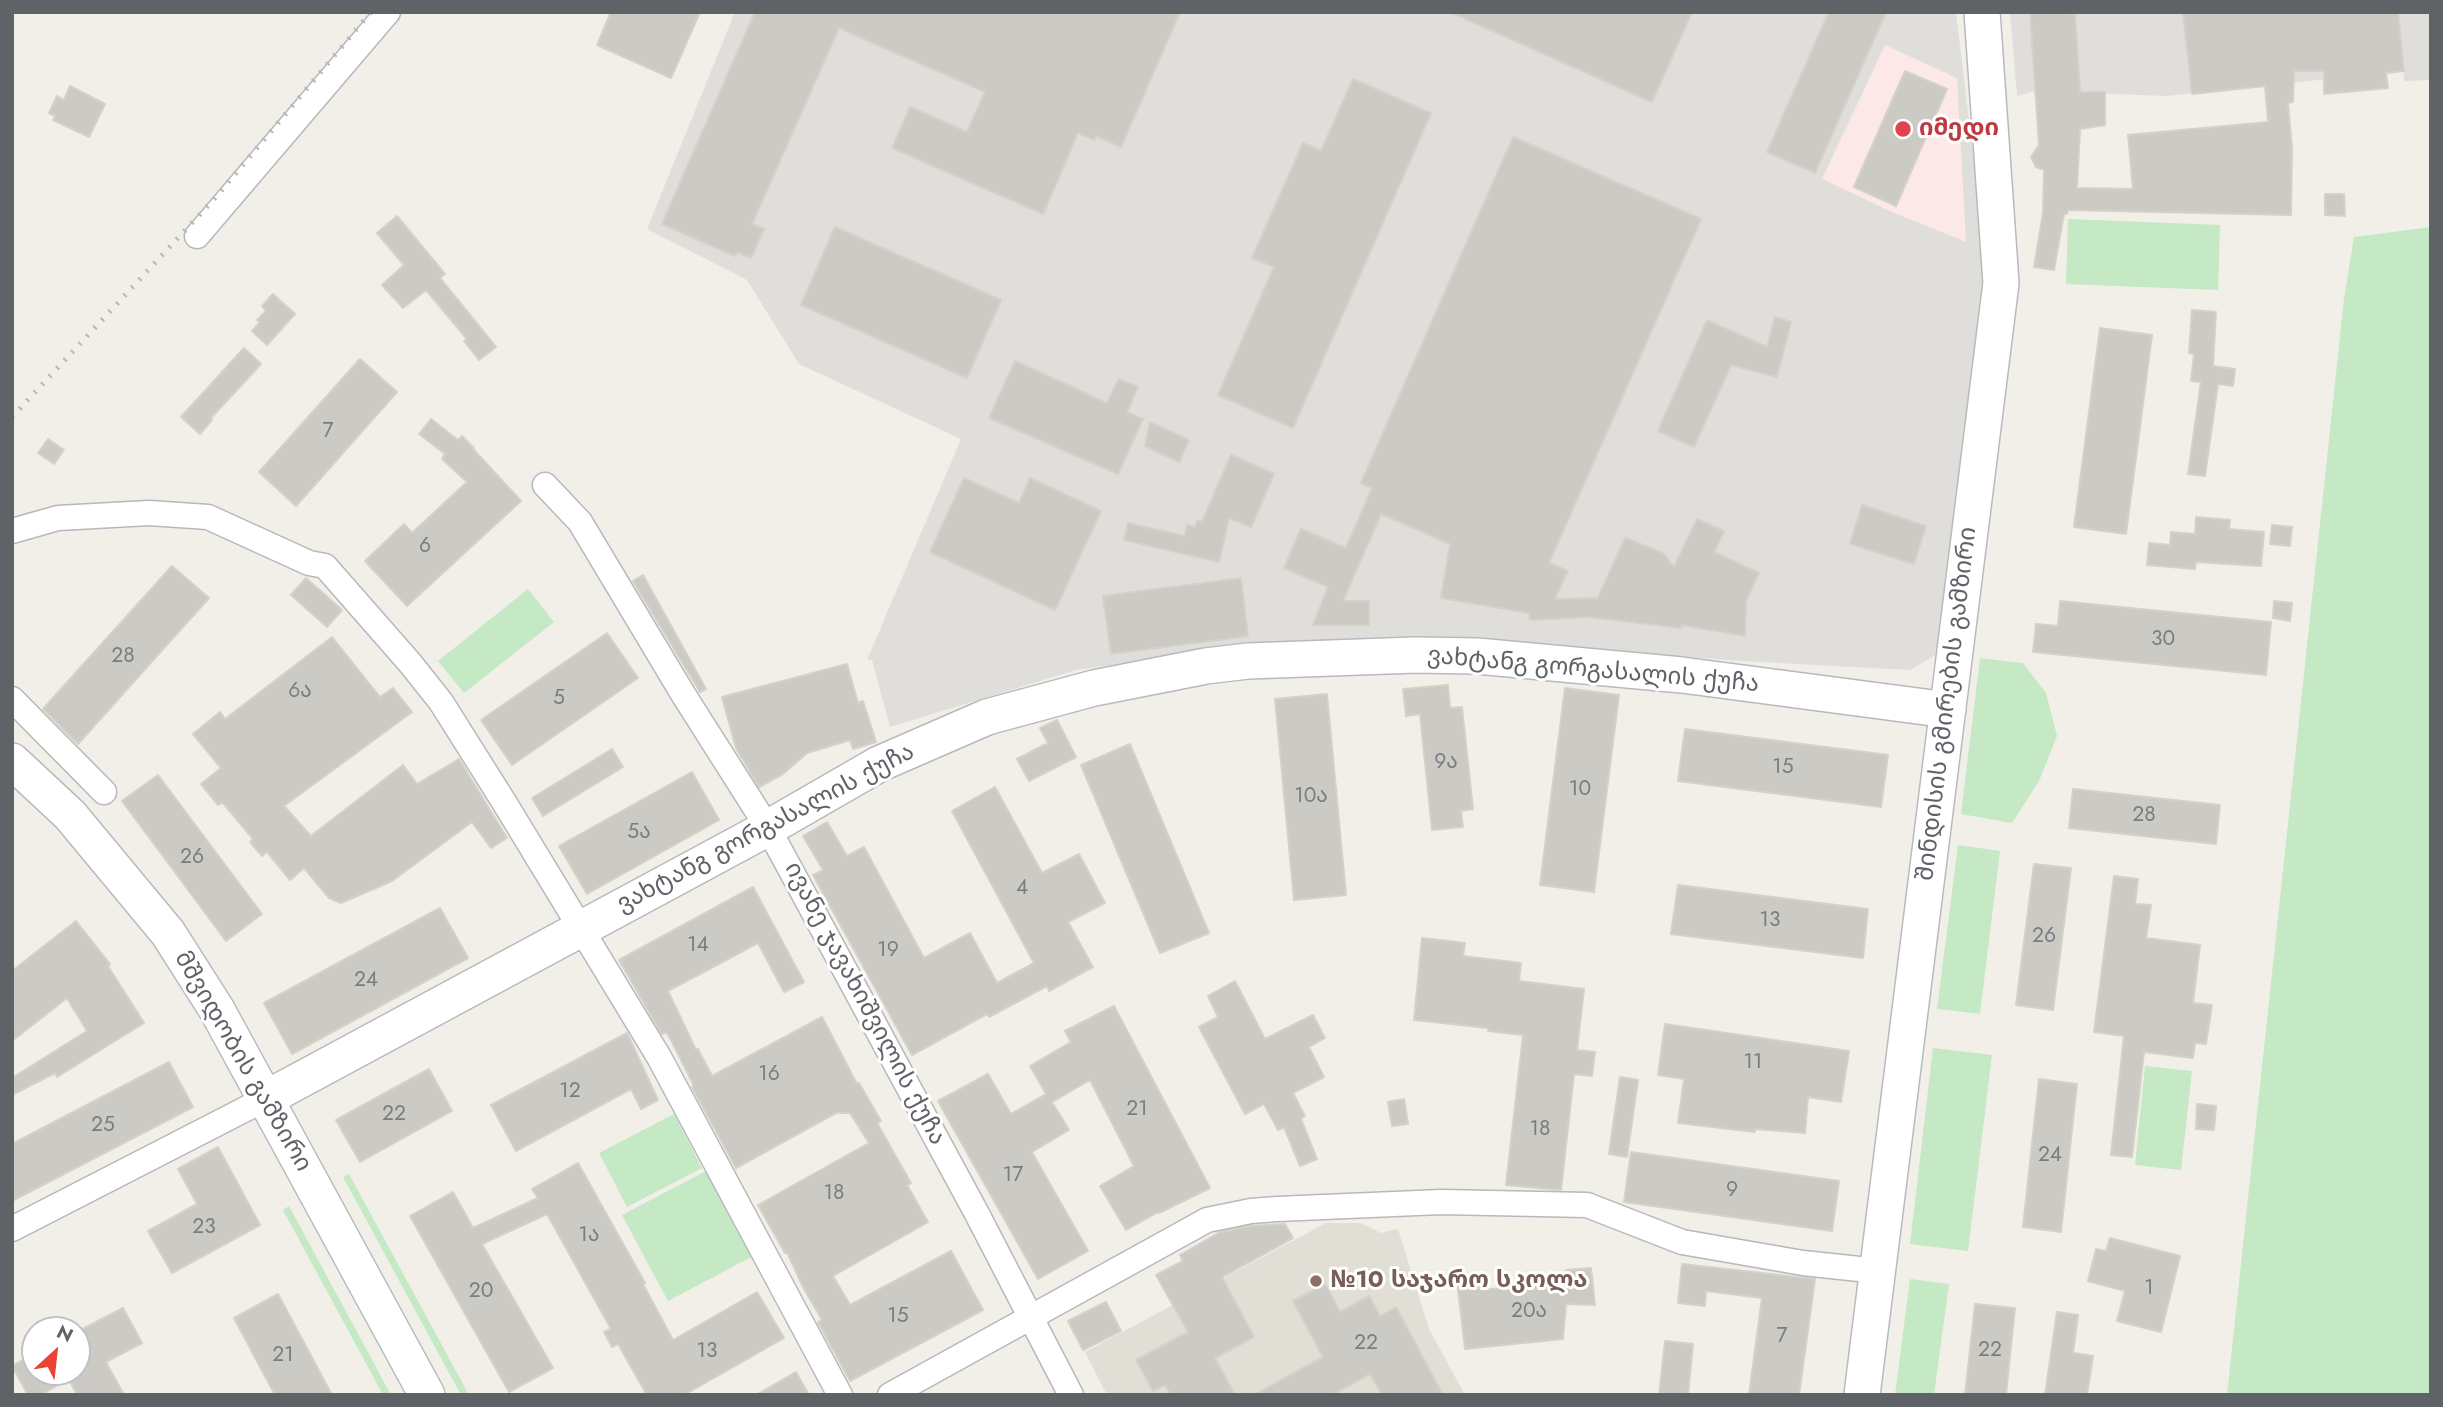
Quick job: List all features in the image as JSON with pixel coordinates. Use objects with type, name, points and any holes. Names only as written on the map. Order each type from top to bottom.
[{"type":"main road","name":"შინდისის გმირების გამზირი","points":[[1862,1395],[2001,283],[1982,12]]},
{"type":"main road","name":"ვახტანგ გორგასალის ქუჩა","points":[[265,1099],[582,930],[880,764],[987,716],[1094,688],[1206,666],[1237,663],[1415,655],[1477,656],[1682,675],[1948,710]]},
{"type":"main road","name":"მშვიდობის გამზირი","points":[[12,761],[69,815],[168,933],[213,1004],[427,1395]]},
{"type":"street","points":[[197,236],[388,12]]},
{"type":"street","name":"ივანე ჯავახიშვილის ქუჩა","points":[[545,485],[580,522],[683,694],[768,828],[1072,1395]]},
{"type":"street","points":[[12,531],[58,518],[149,513],[208,517],[309,563],[324,566],[441,702],[659,1057],[840,1395]]},
{"type":"street","points":[[12,699],[104,792]]},
{"type":"street","name":"ვახტანგ გორგასალის ქუჩა","points":[[12,1230],[265,1099]]},
{"type":"street","points":[[890,1395],[1207,1220],[1251,1211],[1441,1202],[1587,1205],[1682,1242],[1803,1263],[1878,1271]]},
{"type":"shaded area","points":[[735,12],[1956,12],[1986,265],[1937,654],[1910,670],[1741,661],[1460,639],[1262,644],[1076,670],[890,727],[872,660],[867,660],[961,439],[799,364],[747,280],[647,229]]},
{"type":"shaded area","points":[[2010,12],[2431,12],[2431,80],[2404,81],[2404,71],[2166,96],[2035,91],[2017,96]]},
{"type":"shaded area","name":"იმედი","points":[[1885,45],[1957,78],[1966,242],[1892,212],[1822,179]]},
{"type":"shaded area","name":"№10 საჯარო სკოლა","points":[[1326,1223],[1361,1223],[1381,1233],[1398,1229],[1429,1329],[1465,1395],[1107,1395],[1085,1352]]},
{"type":"green space","points":[[2068,219],[2220,225],[2218,290],[2066,284]]},
{"type":"green space","points":[[2431,227],[2431,1395],[2227,1395],[2344,299],[2354,237]]},
{"type":"green space","points":[[528,589],[554,622],[464,693],[438,661]]},
{"type":"green space","points":[[1980,658],[2023,663],[2046,693],[2057,736],[2039,781],[2012,823],[1961,814]]},
{"type":"green space","points":[[1958,845],[2000,851],[1980,1014],[1937,1009]]},
{"type":"green space","points":[[1933,1048],[1992,1055],[1968,1251],[1910,1244]]},
{"type":"green space","points":[[2145,1066],[2192,1071],[2181,1170],[2135,1165]]},
{"type":"green space","points":[[674,1114],[702,1168],[627,1207],[599,1153]]},
{"type":"green space","points":[[710,1169],[755,1255],[668,1301],[622,1215]]},
{"type":"green space","points":[[349,1174],[469,1395],[461,1395],[343,1177]]},
{"type":"green space","points":[[289,1206],[391,1395],[383,1395],[283,1210]]},
{"type":"green space","points":[[1910,1279],[1949,1284],[1934,1395],[1895,1395]]},
{"type":"building","points":[[611,12],[700,12],[671,78],[597,45]]},
{"type":"building","points":[[755,12],[1180,12],[1121,147],[1096,136],[1094,140],[1078,133],[1043,214],[892,148],[910,107],[967,132],[985,92],[839,28],[752,224],[764,229],[751,258],[737,252],[735,256],[662,224]]},
{"type":"building","points":[[1450,12],[1692,12],[1652,102]]},
{"type":"building","points":[[1829,12],[1886,12],[1815,173],[1767,152]]},
{"type":"building","points":[[2030,12],[2075,14],[2080,92],[2105,92],[2105,125],[2080,129],[2077,188],[2133,189],[2128,135],[2268,122],[2265,86],[2192,94],[2183,12],[2398,12],[2404,71],[2386,73],[2388,88],[2324,94],[2324,71],[2294,71],[2293,102],[2288,103],[2292,149],[2291,215],[2068,210],[2067,214],[2064,214],[2054,270],[2034,267],[2043,213],[2044,170],[2036,167],[2031,157],[2039,145]]},
{"type":"building","points":[[1905,71],[1947,89],[1896,206],[1854,187]]},
{"type":"building","points":[[1353,79],[1431,113],[1293,428],[1218,395],[1274,267],[1252,258],[1303,143],[1321,151]]},
{"type":"building","points":[[70,86],[105,104],[89,137],[53,120],[55,116],[49,113],[57,96],[64,100]]},
{"type":"building","points":[[1513,137],[1701,219],[1549,563],[1568,571],[1555,599],[1598,598],[1625,538],[1663,553],[1674,567],[1697,519],[1724,531],[1714,552],[1759,573],[1746,601],[1745,636],[1682,625],[1681,628],[1589,617],[1530,620],[1529,613],[1441,598],[1450,544],[1381,514],[1343,601],[1369,601],[1369,625],[1313,625],[1328,587],[1284,568],[1301,529],[1346,548],[1372,488],[1361,483]]},
{"type":"building","points":[[2325,194],[2344,194],[2345,216],[2325,215]]},
{"type":"building","points":[[397,216],[445,274],[440,278],[496,347],[479,360],[464,341],[467,339],[426,290],[403,308],[382,285],[404,265],[377,233]]},
{"type":"building","points":[[835,227],[1001,300],[967,378],[801,305]]},
{"type":"building","points":[[273,294],[295,314],[267,345],[252,331],[260,322],[257,320],[266,311],[262,306]]},
{"type":"building","points":[[2192,310],[2216,312],[2213,366],[2235,369],[2233,386],[2218,384],[2205,476],[2188,474],[2201,382],[2191,381],[2194,354],[2189,353]]},
{"type":"building","points":[[1775,317],[1791,322],[1777,377],[1731,365],[1694,447],[1658,431],[1707,320],[1767,347]]},
{"type":"building","points":[[2100,328],[2152,335],[2126,534],[2074,527]]},
{"type":"building","points":[[244,348],[261,364],[211,418],[200,434],[181,417]]},
{"type":"building","points":[[360,359],[397,392],[296,506],[259,472]]},
{"type":"building","points":[[1015,361],[1107,403],[1119,379],[1138,387],[1127,412],[1143,419],[1118,474],[989,418]]},
{"type":"building","points":[[431,419],[458,440],[462,436],[521,501],[407,606],[365,561],[404,524],[412,533],[467,482],[442,459],[445,454],[419,434]]},
{"type":"building","points":[[1150,422],[1189,440],[1179,462],[1145,446]]},
{"type":"building","points":[[48,439],[64,450],[54,464],[38,453]]},
{"type":"building","points":[[1231,455],[1274,474],[1251,527],[1229,518],[1219,562],[1124,540],[1128,523],[1185,536],[1187,525],[1196,527],[1197,520],[1202,522]]},
{"type":"building","points":[[964,478],[1019,503],[1030,478],[1101,511],[1055,610],[930,552]]},
{"type":"building","points":[[1862,505],[1926,526],[1914,564],[1850,544]]},
{"type":"building","points":[[2196,517],[2230,520],[2229,529],[2264,532],[2261,566],[2196,562],[2195,569],[2147,565],[2149,543],[2170,545],[2171,532],[2195,534]]},
{"type":"building","points":[[2272,525],[2292,527],[2290,546],[2270,544]]},
{"type":"building","points":[[172,566],[209,598],[78,744],[43,709]]},
{"type":"building","points":[[643,575],[706,689],[700,692],[633,581]]},
{"type":"building","points":[[306,578],[342,610],[327,627],[291,595]]},
{"type":"building","points":[[1241,578],[1248,636],[1111,654],[1103,596]]},
{"type":"building","points":[[2060,601],[2271,622],[2266,675],[2033,652],[2036,624],[2058,626]]},
{"type":"building","points":[[2274,601],[2292,603],[2290,621],[2273,618]]},
{"type":"building","points":[[607,633],[638,678],[512,765],[481,720]]},
{"type":"building","points":[[332,637],[380,697],[393,688],[412,712],[284,806],[311,836],[403,765],[417,784],[459,759],[507,838],[491,848],[472,822],[392,881],[341,903],[329,898],[304,868],[290,880],[267,852],[262,856],[250,842],[253,839],[222,802],[218,805],[201,784],[221,768],[193,734],[220,712],[225,719]]},
{"type":"building","points":[[847,664],[858,703],[863,701],[876,742],[853,749],[850,740],[807,753],[783,774],[759,787],[736,748],[722,697]]},
{"type":"building","points":[[1448,685],[1450,708],[1462,707],[1473,809],[1461,811],[1463,827],[1432,830],[1420,714],[1406,716],[1403,689]]},
{"type":"building","points":[[1565,688],[1619,695],[1594,892],[1540,885]]},
{"type":"building","points":[[1327,694],[1346,895],[1294,900],[1275,699]]},
{"type":"building","points":[[1057,720],[1076,757],[1029,781],[1017,759],[1048,743],[1040,728]]},
{"type":"building","points":[[1685,729],[1888,755],[1881,807],[1678,781]]},
{"type":"building","points":[[1130,744],[1209,933],[1160,953],[1081,765]]},
{"type":"building","points":[[612,749],[623,767],[543,816],[532,798]]},
{"type":"building","points":[[692,772],[719,820],[587,894],[559,846]]},
{"type":"building","points":[[158,775],[262,914],[226,941],[122,801]]},
{"type":"building","points":[[995,787],[1042,873],[1079,854],[1105,903],[1068,922],[1093,967],[1049,991],[1047,986],[989,1017],[987,1014],[912,1055],[813,875],[823,870],[803,836],[827,822],[847,856],[864,847],[924,958],[970,933],[997,983],[1034,963],[952,811]]},
{"type":"building","points":[[2073,789],[2220,805],[2216,844],[2069,828]]},
{"type":"building","points":[[2034,864],[2071,868],[2053,1010],[2016,1005]]},
{"type":"building","points":[[2114,876],[2138,879],[2135,904],[2151,905],[2146,938],[2200,945],[2193,1003],[2212,1005],[2206,1044],[2195,1043],[2193,1058],[2144,1052],[2132,1157],[2111,1155],[2124,1036],[2094,1032]]},
{"type":"building","points":[[1678,885],[1868,909],[1863,958],[1671,934]]},
{"type":"building","points":[[753,887],[804,982],[784,992],[758,943],[668,991],[696,1050],[698,1049],[712,1076],[822,1017],[857,1084],[859,1083],[881,1121],[877,1123],[911,1183],[907,1185],[928,1222],[833,1276],[850,1305],[951,1251],[983,1310],[850,1381],[818,1322],[822,1320],[787,1252],[785,1253],[758,1205],[869,1143],[850,1113],[836,1113],[736,1168],[692,1087],[694,1086],[670,1038],[666,1032],[662,1034],[619,960]]},
{"type":"building","points":[[440,908],[468,958],[292,1054],[264,1003]]},
{"type":"building","points":[[76,921],[110,964],[108,966],[144,1023],[57,1077],[55,1073],[12,1095],[12,1078],[87,1031],[67,998],[12,1041],[12,971]]},
{"type":"building","points":[[1422,938],[1465,943],[1463,956],[1521,963],[1519,981],[1584,989],[1577,1050],[1595,1052],[1592,1076],[1574,1074],[1561,1190],[1506,1185],[1523,1035],[1488,1031],[1488,1028],[1414,1020]]},
{"type":"building","points":[[1235,981],[1265,1039],[1313,1015],[1325,1038],[1309,1047],[1324,1077],[1293,1093],[1305,1116],[1301,1119],[1317,1159],[1300,1166],[1284,1127],[1278,1130],[1264,1104],[1245,1114],[1199,1027],[1218,1017],[1208,996]]},
{"type":"building","points":[[1114,1006],[1210,1188],[1126,1230],[1100,1186],[1134,1166],[1090,1080],[1052,1102],[1069,1130],[1032,1152],[1088,1251],[1038,1279],[938,1101],[988,1074],[1011,1114],[1046,1094],[1030,1066],[1071,1042],[1065,1031]]},
{"type":"building","points":[[1665,1024],[1849,1051],[1841,1102],[1808,1097],[1805,1133],[1755,1129],[1755,1132],[1678,1123],[1684,1079],[1658,1075]]},
{"type":"building","points":[[627,1033],[658,1100],[641,1109],[631,1089],[516,1151],[491,1105]]},
{"type":"building","points":[[169,1062],[193,1107],[12,1201],[12,1144]]},
{"type":"building","points":[[429,1069],[452,1111],[360,1162],[336,1120]]},
{"type":"building","points":[[1620,1077],[1638,1080],[1627,1157],[1609,1154]]},
{"type":"building","points":[[2039,1079],[2077,1084],[2061,1232],[2023,1227]]},
{"type":"building","points":[[1404,1099],[1408,1124],[1392,1126],[1388,1102]]},
{"type":"building","points":[[2197,1104],[2216,1106],[2214,1130],[2196,1129]]},
{"type":"building","points":[[218,1147],[260,1225],[172,1273],[148,1231],[197,1204],[178,1169]]},
{"type":"building","points":[[1631,1152],[1839,1181],[1832,1231],[1624,1202]]},
{"type":"building","points":[[578,1163],[645,1283],[643,1284],[673,1340],[757,1292],[784,1338],[684,1395],[647,1395],[618,1344],[612,1347],[604,1332],[611,1329],[547,1214],[482,1244],[553,1368],[509,1392],[410,1216],[453,1192],[473,1228],[538,1198],[532,1189]]},
{"type":"building","points":[[1285,1224],[1293,1238],[1222,1277],[1254,1337],[1215,1358],[1235,1395],[1171,1395],[1165,1385],[1153,1391],[1136,1360],[1188,1332],[1156,1275],[1183,1261],[1180,1255],[1220,1232],[1250,1226]]},
{"type":"building","points":[[2110,1238],[2180,1256],[2161,1332],[2117,1321],[2125,1291],[2088,1281],[2096,1249],[2106,1251]]},
{"type":"building","points":[[1682,1264],[1815,1279],[1799,1395],[1749,1395],[1762,1298],[1706,1291],[1705,1306],[1678,1303]]},
{"type":"building","points":[[1591,1268],[1595,1305],[1566,1304],[1563,1339],[1465,1349],[1457,1281],[1480,1278],[1482,1290],[1567,1281],[1566,1270]]},
{"type":"building","points":[[1325,1284],[1340,1312],[1369,1296],[1380,1316],[1396,1307],[1443,1395],[1382,1395],[1370,1374],[1332,1395],[1254,1395],[1323,1357],[1293,1301]]},
{"type":"building","points":[[278,1294],[332,1395],[275,1395],[234,1318]]},
{"type":"building","points":[[1106,1302],[1121,1331],[1083,1350],[1068,1321]]},
{"type":"building","points":[[1975,1304],[2015,1308],[2006,1395],[1965,1395]]},
{"type":"building","points":[[123,1308],[142,1343],[106,1362],[124,1395],[77,1395],[72,1386],[91,1386],[91,1325]]},
{"type":"building","points":[[2057,1312],[2078,1315],[2073,1353],[2093,1356],[2087,1395],[2045,1395]]},
{"type":"building","points":[[1665,1341],[1693,1344],[1688,1395],[1659,1395]]},
{"type":"building","points":[[21,1361],[21,1382],[12,1366]]},
{"type":"building","points":[[796,1372],[809,1395],[756,1395]]},
{"type":"building","points":[[23,1386],[56,1386],[40,1395],[28,1395]]},
{"type":"railway","points":[[12,417],[216,197],[371,12]]},
{"type":"place","name":"იმედი","points":[[1903,129]]},
{"type":"place","name":"№10 საჯარო სკოლა","points":[[1316,1281]]}]
